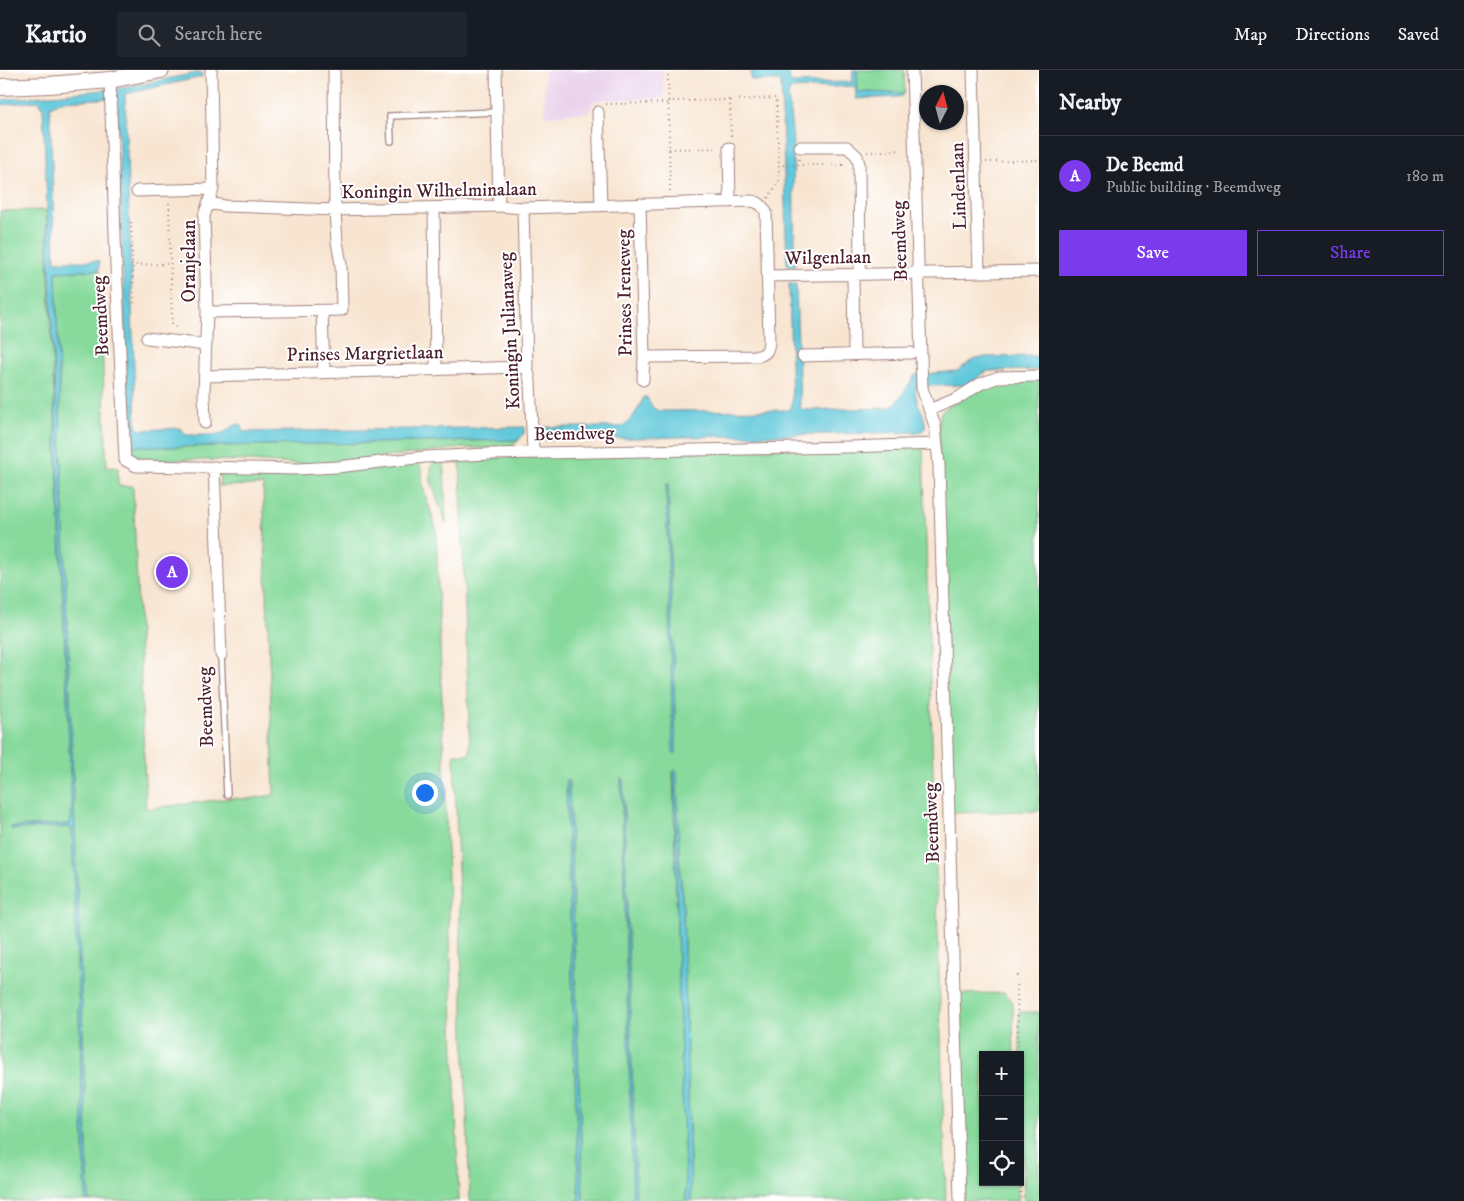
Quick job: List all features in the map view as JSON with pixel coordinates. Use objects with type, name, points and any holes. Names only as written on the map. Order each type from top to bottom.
[{"type":"street","points":[[0,87],[110,80],[161,70]]},
{"type":"street","name":"Oranjelaan","points":[[205,423],[206,312],[204,216],[213,189],[211,70]]},
{"type":"street","points":[[206,312],[342,310],[341,264],[337,242],[334,70]]},
{"type":"street","points":[[496,70],[499,206]]},
{"type":"street","name":"Beemdweg","points":[[912,70],[922,388],[934,426],[940,485],[960,1201]]},
{"type":"street","name":"Lindenlaan","points":[[973,70],[979,272]]},
{"type":"street","name":"Beemdweg","points":[[110,80],[125,460],[136,466],[308,468],[337,467],[425,457],[533,452],[830,448],[936,444]]},
{"type":"street","points":[[598,112],[601,206]]},
{"type":"street","points":[[800,147],[847,147],[858,160],[854,354]]},
{"type":"street","points":[[729,148],[730,202]]},
{"type":"street","points":[[137,192],[213,189]]},
{"type":"street","name":"Koningin Wilhelminalaan","points":[[208,203],[225,206],[336,210],[499,206],[523,208],[751,201],[758,202],[763,206]]},
{"type":"street","name":"Prinses Ireneweg","points":[[640,204],[643,380]]},
{"type":"street","points":[[644,357],[759,356],[765,354],[768,350],[769,342],[766,212],[763,206]]},
{"type":"street","points":[[434,208],[436,370]]},
{"type":"street","name":"Koningin Julianaweg","points":[[523,208],[527,367],[530,380],[533,452]]},
{"type":"street","name":"Wilgenlaan","points":[[768,276],[1039,271]]},
{"type":"street","points":[[322,311],[324,373]]},
{"type":"street","points":[[147,338],[206,345]]},
{"type":"street","points":[[803,356],[911,353]]},
{"type":"street","name":"Prinses Margrietlaan","points":[[205,376],[527,367]]},
{"type":"street","points":[[929,410],[958,398],[980,384],[999,377],[1039,376]]},
{"type":"street","name":"Beemdweg","points":[[214,467],[221,655]]},
{"type":"lane","points":[[391,142],[390,116],[497,112]]},
{"type":"lane","name":"Beemdweg","points":[[221,655],[227,795]]},
{"type":"path","points":[[668,70],[670,204]]},
{"type":"path","points":[[598,112],[602,104],[776,98],[779,181],[763,206]]},
{"type":"path","points":[[669,149],[731,148],[730,100]]},
{"type":"path","points":[[798,165],[800,147]]},
{"type":"path","points":[[779,165],[858,160],[862,152],[914,150]]},
{"type":"path","points":[[976,162],[1039,160]]},
{"type":"path","points":[[169,190],[172,323],[180,331],[178,342]]},
{"type":"path","points":[[131,222],[134,307]]},
{"type":"path","points":[[132,265],[171,264]]},
{"type":"path","points":[[1017,975],[1018,1051]]},
{"type":"path","points":[[1020,1186],[1021,1201]]},
{"type":"shaded area","points":[[544,70],[663,70],[664,98],[595,100],[588,113],[565,113],[565,115],[545,116]]},
{"type":"green space","points":[[857,70],[904,70],[905,93],[858,92]]},
{"type":"green space","points":[[46,210],[72,814],[70,824],[12,827],[12,829],[67,827],[72,829],[86,1201],[0,1201],[0,211]]},
{"type":"green space","points":[[99,270],[107,467],[118,467],[118,486],[133,486],[146,809],[231,798],[247,799],[274,795],[263,485],[219,486],[220,472],[415,461],[419,464],[422,471],[422,484],[436,528],[459,1201],[89,1201],[56,272]]},
{"type":"green space","points":[[1039,380],[1039,811],[950,813],[939,421],[941,412],[988,381]]},
{"type":"green space","points":[[519,440],[513,445],[504,448],[461,448],[336,463],[295,464],[147,459],[133,457],[130,454],[129,446],[169,447]]},
{"type":"green space","points":[[923,444],[946,1201],[691,1201],[683,910],[673,772],[686,1201],[636,1201],[623,780],[621,778],[633,1201],[583,1201],[569,782],[567,781],[579,1201],[470,1201],[454,754],[470,754],[460,459]],"holes":[[[667,484],[676,752],[674,753]]]},
{"type":"green space","points":[[444,459],[446,524],[431,481],[431,466],[436,460]]},
{"type":"green space","points":[[1005,993],[1013,1002],[1014,1051],[979,1051],[979,1186],[1018,1186],[1018,1201],[962,1201],[956,994]]},
{"type":"green space","points":[[1019,1012],[1039,1012],[1039,1201],[1024,1201],[1024,1051],[1020,1051]]},
{"type":"water","points":[[751,70],[788,70],[792,83],[852,82],[853,70],[857,70],[858,92],[903,93],[903,96],[897,97],[856,99],[855,86],[792,89],[788,94],[793,140],[796,265],[787,266],[781,83],[779,81],[751,80]]},
{"type":"water","points":[[201,72],[202,77],[125,94],[136,427],[140,430],[180,428],[186,435],[213,435],[227,431],[239,424],[242,426],[243,432],[525,427],[524,433],[519,440],[169,447],[129,446],[117,98],[62,101],[50,107],[55,261],[99,261],[99,270],[56,272],[89,1201],[86,1201],[72,829],[67,827],[11,829],[11,827],[70,824],[72,814],[43,108],[37,101],[0,105],[0,100],[123,88]]},
{"type":"water","points":[[789,284],[796,284],[800,407],[803,410],[889,408],[900,398],[915,375],[957,371],[974,359],[985,357],[1039,356],[1039,370],[987,371],[968,385],[916,386],[917,399],[925,423],[925,428],[921,432],[541,440],[538,437],[536,427],[620,427],[632,418],[644,397],[647,397],[652,406],[660,411],[790,410],[792,403]]},
{"type":"water","points":[[668,483],[675,754],[673,752],[666,486]]},
{"type":"water","points":[[674,770],[677,771],[679,860],[683,910],[691,1201],[686,1201],[678,970]]},
{"type":"water","points":[[621,778],[623,780],[636,1201],[633,1201]]},
{"type":"water","points":[[566,781],[569,781],[583,1201],[579,1201]]},
{"type":"place","name":"De Beemd","points":[[172,572]]}]
